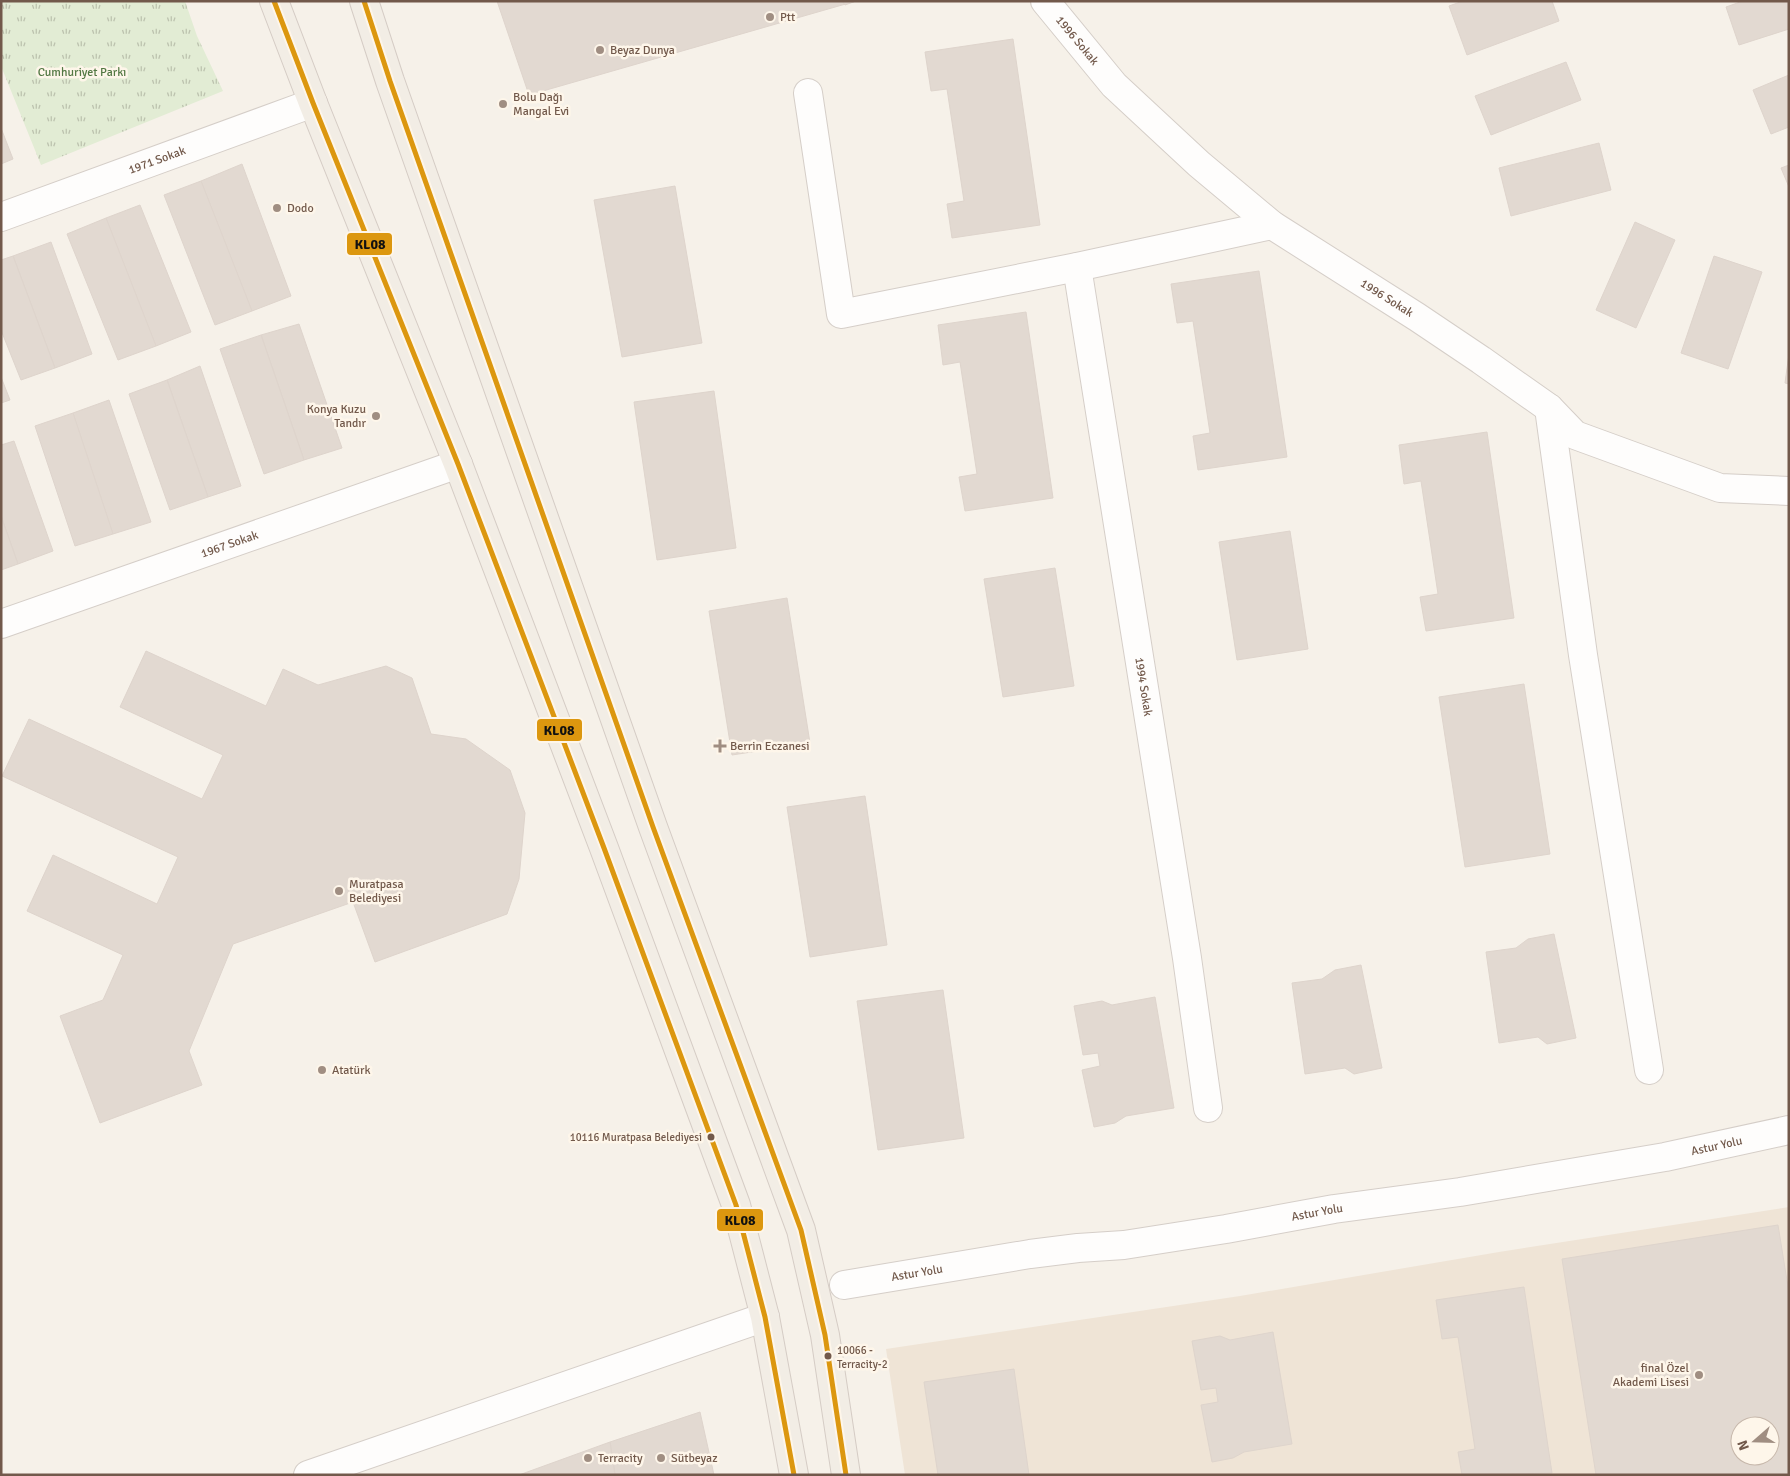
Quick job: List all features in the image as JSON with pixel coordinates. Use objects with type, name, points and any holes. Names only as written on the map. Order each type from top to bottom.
[{"type":"main road","points":[[274,1],[458,464],[604,848],[736,1205],[765,1316],[794,1475]]},
{"type":"main road","points":[[364,1],[393,91],[650,817],[801,1230],[825,1335],[846,1475]]},
{"type":"street","name":"1996 Sokak","points":[[1045,1],[1114,85],[1199,164],[1272,224],[1417,317],[1549,408],[1575,435],[1720,488],[1789,491]]},
{"type":"street","points":[[808,93],[841,314],[1077,267],[1272,224]]},
{"type":"street","name":"1971 Sokak","points":[[1,217],[313,103]]},
{"type":"street","name":"1994 Sokak","points":[[1077,267],[1187,958],[1208,1108]]},
{"type":"street","points":[[1549,408],[1583,655],[1649,1070]]},
{"type":"street","name":"1967 Sokak","points":[[1,624],[458,464]]},
{"type":"street","name":"Astur Yolu","points":[[844,1286],[1030,1254],[1124,1245],[1334,1209],[1460,1192],[1665,1157],[1789,1130]]},
{"type":"street","points":[[308,1475],[765,1316]]},
{"type":"shaded area","points":[[1789,1207],[1789,1475],[905,1475],[886,1349],[1240,1296],[1499,1252]]},
{"type":"green space","name":"Cumhuriyet Parkı","points":[[1,1],[185,1],[197,36],[223,91],[41,165],[1,66]]},
{"type":"building","name":"Beyaz Dunya","points":[[497,1],[856,1],[529,95]]},
{"type":"building","points":[[842,1],[856,1],[845,5]]},
{"type":"building","points":[[1463,1],[1552,1],[1559,21],[1467,55],[1449,6]]},
{"type":"building","points":[[1743,1],[1789,1],[1789,29],[1739,45],[1726,7]]},
{"type":"building","points":[[1013,39],[1040,225],[952,238],[947,204],[964,201],[947,89],[931,91],[925,52]]},
{"type":"building","points":[[1566,62],[1581,100],[1491,135],[1475,96]]},
{"type":"building","points":[[1789,75],[1789,127],[1771,134],[1753,90]]},
{"type":"building","points":[[1,128],[13,159],[1,164]]},
{"type":"building","points":[[1599,143],[1611,190],[1511,216],[1499,168]]},
{"type":"building","points":[[242,164],[291,296],[252,311],[201,181]]},
{"type":"building","points":[[1789,165],[1789,187],[1781,168]]},
{"type":"building","points":[[201,181],[252,311],[215,325],[164,195]]},
{"type":"building","points":[[675,186],[702,343],[622,357],[594,200]]},
{"type":"building","points":[[140,205],[191,332],[156,346],[106,218]]},
{"type":"building","points":[[106,218],[156,346],[118,360],[67,234]]},
{"type":"building","points":[[1635,222],[1675,240],[1636,328],[1596,310]]},
{"type":"building","points":[[51,242],[92,354],[55,368],[13,256]]},
{"type":"building","points":[[13,256],[55,368],[21,380],[1,330],[1,260]]},
{"type":"building","points":[[1714,256],[1762,272],[1728,369],[1681,353]]},
{"type":"building","points":[[1259,271],[1287,457],[1198,470],[1193,436],[1210,433],[1193,321],[1177,323],[1171,284]]},
{"type":"building","points":[[1026,312],[1053,498],[965,511],[959,477],[977,474],[960,362],[943,365],[938,325]]},
{"type":"building","points":[[299,324],[342,448],[304,460],[261,335]]},
{"type":"building","points":[[261,335],[304,460],[264,474],[220,349]]},
{"type":"building","points":[[1789,354],[1789,384],[1785,383]]},
{"type":"building","points":[[200,366],[241,486],[208,497],[167,380]]},
{"type":"building","points":[[1,377],[10,400],[1,403]]},
{"type":"building","points":[[167,380],[208,497],[170,510],[129,394]]},
{"type":"building","points":[[714,391],[736,548],[657,560],[634,402]]},
{"type":"building","points":[[109,400],[151,522],[113,534],[73,413]]},
{"type":"building","points":[[73,413],[113,534],[75,546],[35,426]]},
{"type":"building","points":[[1487,432],[1514,618],[1426,631],[1420,597],[1438,594],[1421,481],[1404,484],[1399,445]]},
{"type":"building","points":[[14,441],[53,551],[18,564],[1,516],[1,445]]},
{"type":"building","points":[[1,516],[18,564],[1,570]]},
{"type":"building","points":[[1290,531],[1308,649],[1237,660],[1219,542]]},
{"type":"building","points":[[1055,568],[1074,686],[1003,697],[984,579]]},
{"type":"building","points":[[787,598],[810,743],[732,755],[709,611]]},
{"type":"building","name":"Muratpasa Belediyesi","points":[[146,651],[266,706],[283,669],[318,685],[386,666],[412,678],[431,734],[466,739],[510,770],[525,813],[519,879],[507,914],[375,962],[353,902],[233,944],[189,1051],[202,1085],[100,1123],[60,1016],[103,1000],[123,955],[27,911],[53,855],[157,904],[178,857],[2,776],[29,719],[202,799],[223,755],[120,707]]},
{"type":"building","points":[[1524,684],[1550,854],[1465,867],[1439,697]]},
{"type":"building","points":[[865,796],[887,945],[810,957],[787,807]]},
{"type":"building","points":[[1554,934],[1576,1038],[1547,1044],[1538,1037],[1499,1043],[1486,952],[1516,948],[1528,939]]},
{"type":"building","points":[[1361,965],[1382,1068],[1354,1074],[1345,1068],[1305,1074],[1292,983],[1322,979],[1335,970]]},
{"type":"building","points":[[943,990],[964,1138],[878,1150],[857,1001]]},
{"type":"building","points":[[1155,997],[1174,1108],[1126,1116],[1115,1123],[1094,1127],[1082,1070],[1100,1066],[1098,1053],[1083,1055],[1074,1006],[1102,1001],[1112,1005]]},
{"type":"building","points":[[1778,1225],[1789,1293],[1789,1475],[1596,1475],[1562,1259]]},
{"type":"building","points":[[1524,1287],[1552,1473],[1462,1475],[1458,1452],[1475,1449],[1458,1337],[1442,1339],[1436,1300]]},
{"type":"building","points":[[1273,1332],[1292,1444],[1244,1452],[1233,1458],[1212,1462],[1201,1405],[1218,1402],[1216,1388],[1201,1390],[1192,1341],[1220,1336],[1230,1340]]},
{"type":"building","points":[[1014,1369],[1029,1475],[938,1475],[924,1382]]},
{"type":"building","name":"Sütbeyaz","points":[[700,1412],[714,1475],[615,1475],[610,1442]]},
{"type":"building","name":"Terracity","points":[[610,1442],[615,1475],[519,1475]]},
{"type":"transit line","name":"KL08","points":[[274,1],[458,464],[604,848],[736,1205],[765,1317],[794,1475]]},
{"type":"transit line","name":"KL08","points":[[364,1],[390,81],[653,827],[801,1230],[825,1335],[846,1475]]},
{"type":"place","name":"Ptt","points":[[770,17]]},
{"type":"place","name":"Beyaz Dunya","points":[[600,50]]},
{"type":"place","name":"Bolu Dağı Mangal Evi","points":[[503,104]]},
{"type":"place","name":"Dodo","points":[[277,208]]},
{"type":"place","name":"Konya Kuzu Tandır","points":[[376,416]]},
{"type":"place","name":"Berrin Eczanesi","points":[[720,746]]},
{"type":"place","name":"Muratpasa Belediyesi","points":[[339,891]]},
{"type":"place","name":"Atatürk","points":[[322,1070]]},
{"type":"place","name":"10116 Muratpasa Belediyesi","points":[[711,1137]]},
{"type":"place","name":"10066 - Terracity-2","points":[[828,1356]]},
{"type":"place","name":"final Özel Akademi Lisesi","points":[[1699,1375]]},
{"type":"place","name":"Terracity","points":[[588,1458]]},
{"type":"place","name":"Sütbeyaz","points":[[661,1458]]}]
